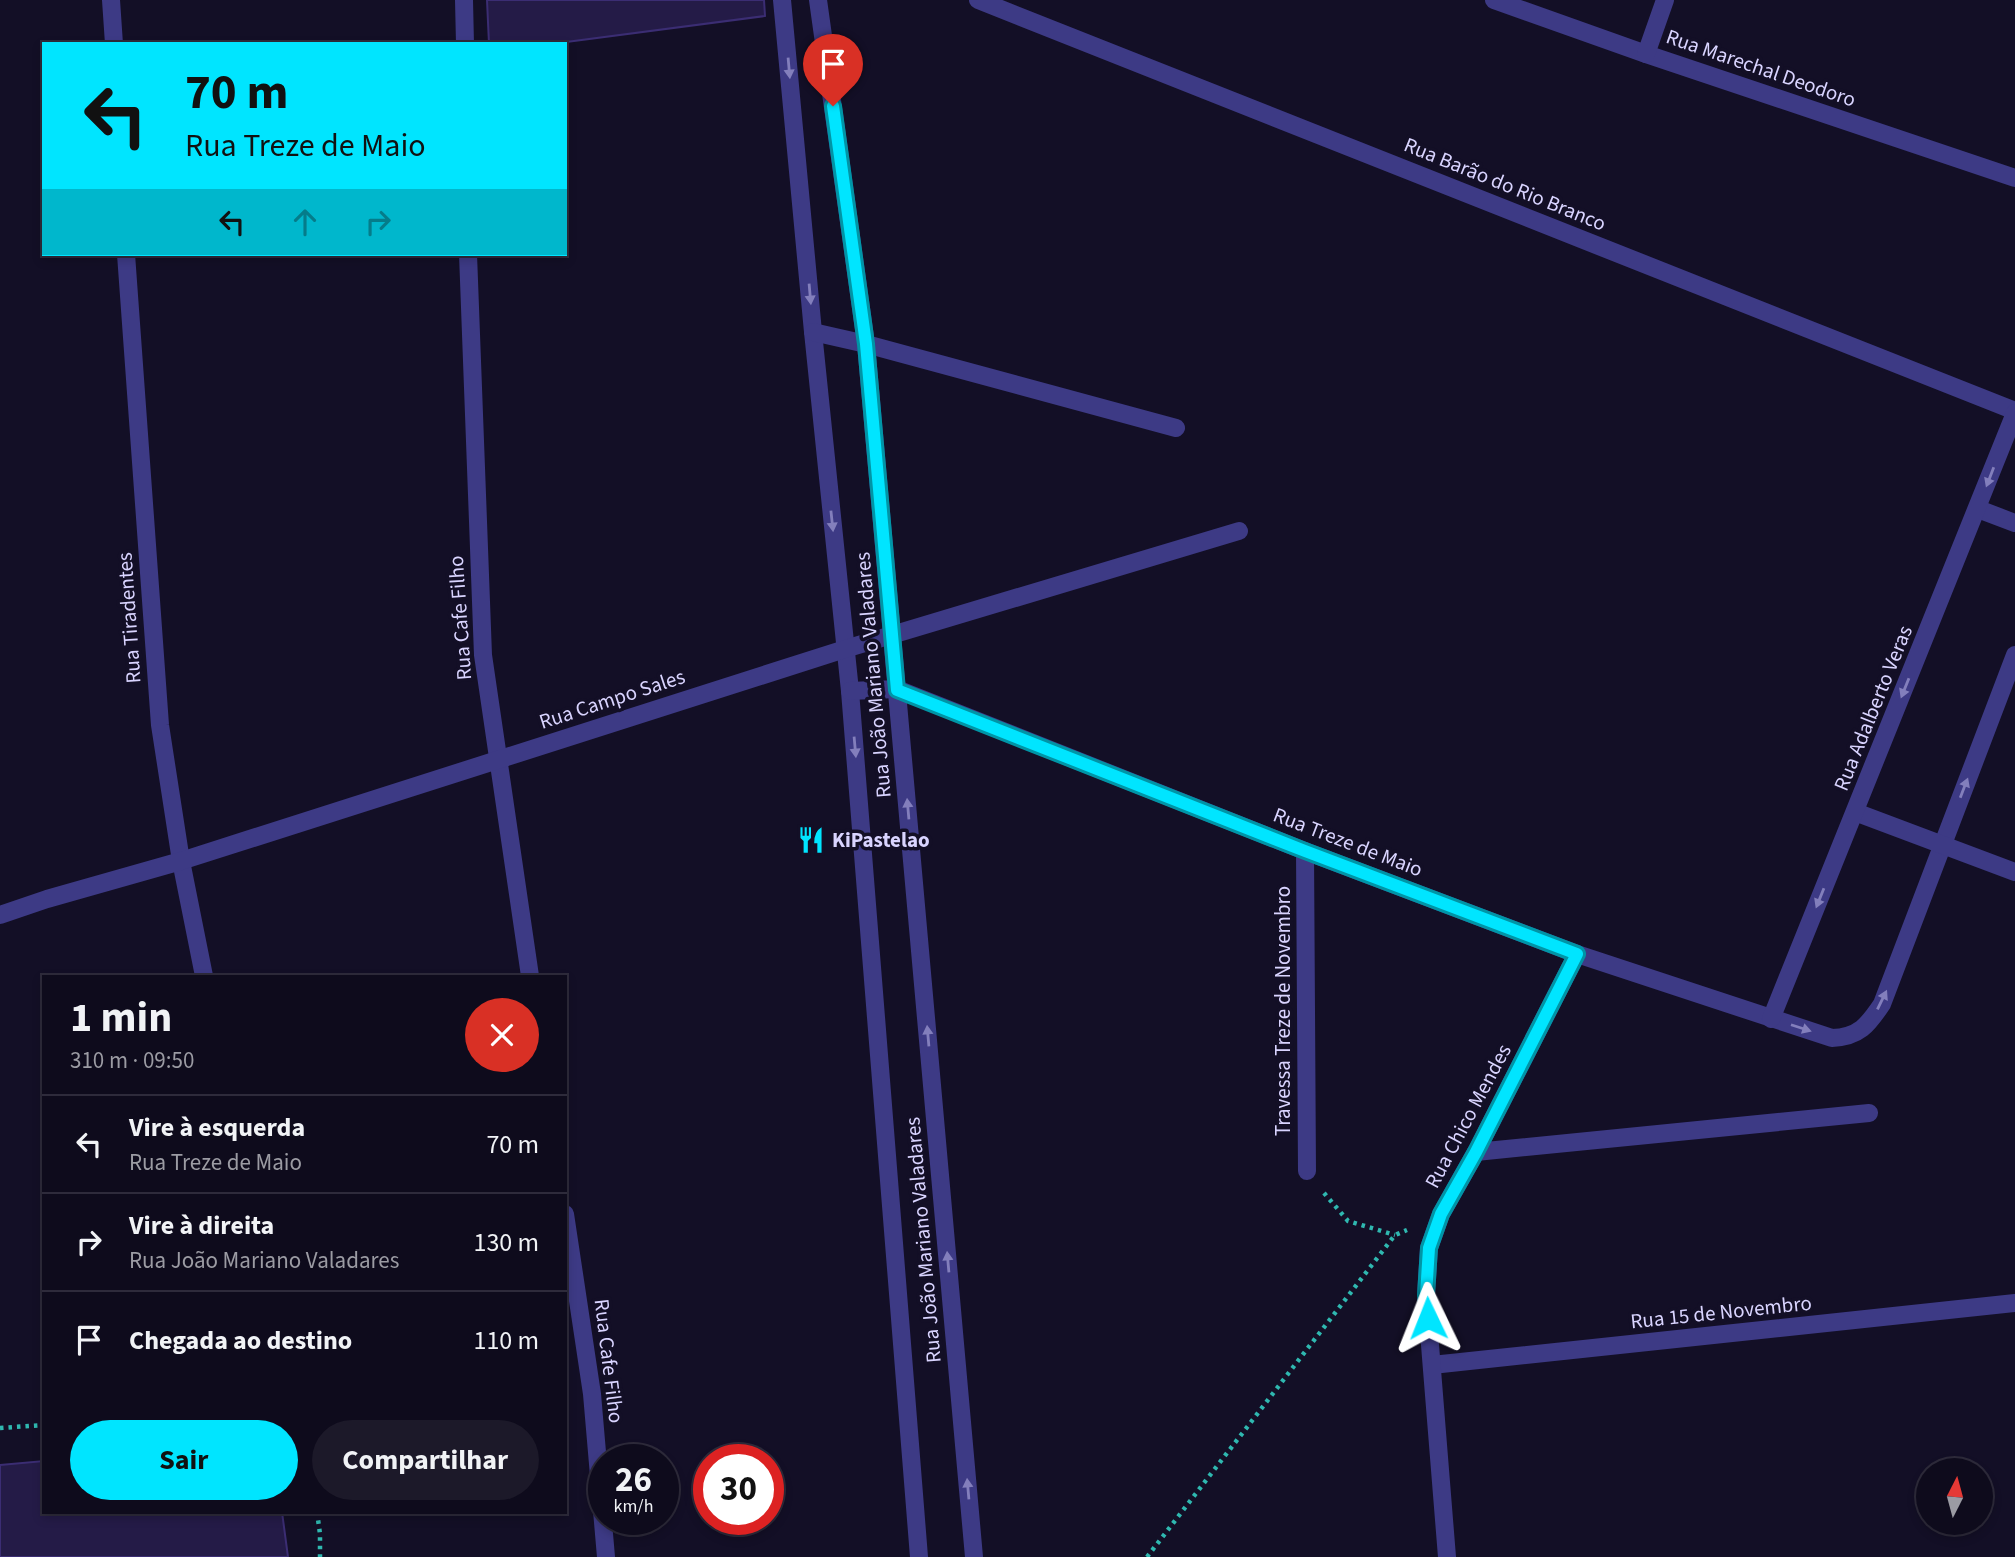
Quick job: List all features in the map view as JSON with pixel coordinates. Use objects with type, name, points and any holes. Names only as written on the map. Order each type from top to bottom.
[{"type":"street","points":[[111,0],[114,42]]},
{"type":"street","points":[[464,0],[465,42]]},
{"type":"street","name":"Rua João Mariano Valadares","points":[[782,0],[850,691],[919,1557]]},
{"type":"street","name":"Rua João Mariano Valadares","points":[[818,0],[866,344],[974,1557]]},
{"type":"street","name":"Rua Barão do Rio Branco","points":[[978,0],[2015,412]]},
{"type":"street","name":"Rua Marechal Deodoro","points":[[1494,0],[2015,178]]},
{"type":"street","points":[[1646,54],[1665,0]]},
{"type":"street","name":"Rua Tiradentes","points":[[126,256],[160,725],[181,861],[204,975]]},
{"type":"street","name":"Rua Cafe Filho","points":[[468,256],[483,655],[530,975]]},
{"type":"street","points":[[813,332],[1176,428]]},
{"type":"street","name":"Rua Adalberto Veras","points":[[1771,1019],[2015,412]]},
{"type":"street","points":[[1978,509],[2015,523]]},
{"type":"street","name":"Rua Campo Sales","points":[[0,915],[181,861],[845,649],[1239,531]]},
{"type":"street","points":[[1942,845],[2015,655]]},
{"type":"street","name":"Rua Treze de Maio","points":[[850,691],[897,690],[1305,851],[1577,954],[1832,1038],[1847,1038],[1859,1032],[1882,1004],[1942,845]]},
{"type":"street","points":[[1855,812],[2015,872]]},
{"type":"street","name":"Travessa Treze de Novembro","points":[[1305,851],[1307,1171]]},
{"type":"street","name":"Rua Chico Mendes","points":[[1447,1557],[1426,1295],[1429,1248],[1441,1214],[1476,1152],[1577,954]]},
{"type":"street","points":[[1476,1152],[1869,1113]]},
{"type":"street","name":"Rua Cafe Filho","points":[[567,1227],[592,1394],[606,1557]]},
{"type":"street","name":"Rua 15 de Novembro","points":[[1432,1365],[2015,1303]]},
{"type":"path","points":[[1307,1171],[1348,1221],[1395,1235]]},
{"type":"path","points":[[1147,1557],[1395,1235],[1441,1214]]},
{"type":"path","points":[[0,1428],[42,1426]]},
{"type":"path","points":[[317,1514],[320,1557]]},
{"type":"building","points":[[487,0],[764,0],[765,16],[566,42],[489,42]]},
{"type":"building","points":[[42,1461],[42,1514],[282,1514],[288,1557],[0,1557],[0,1465]]},
{"type":"place","name":"KiPastelao","points":[[811,840]]},
{"type":"route","points":[[833,106],[866,344],[897,690],[1305,851],[1577,954],[1476,1152],[1441,1214],[1429,1248],[1426,1295],[1428,1318]]}]
